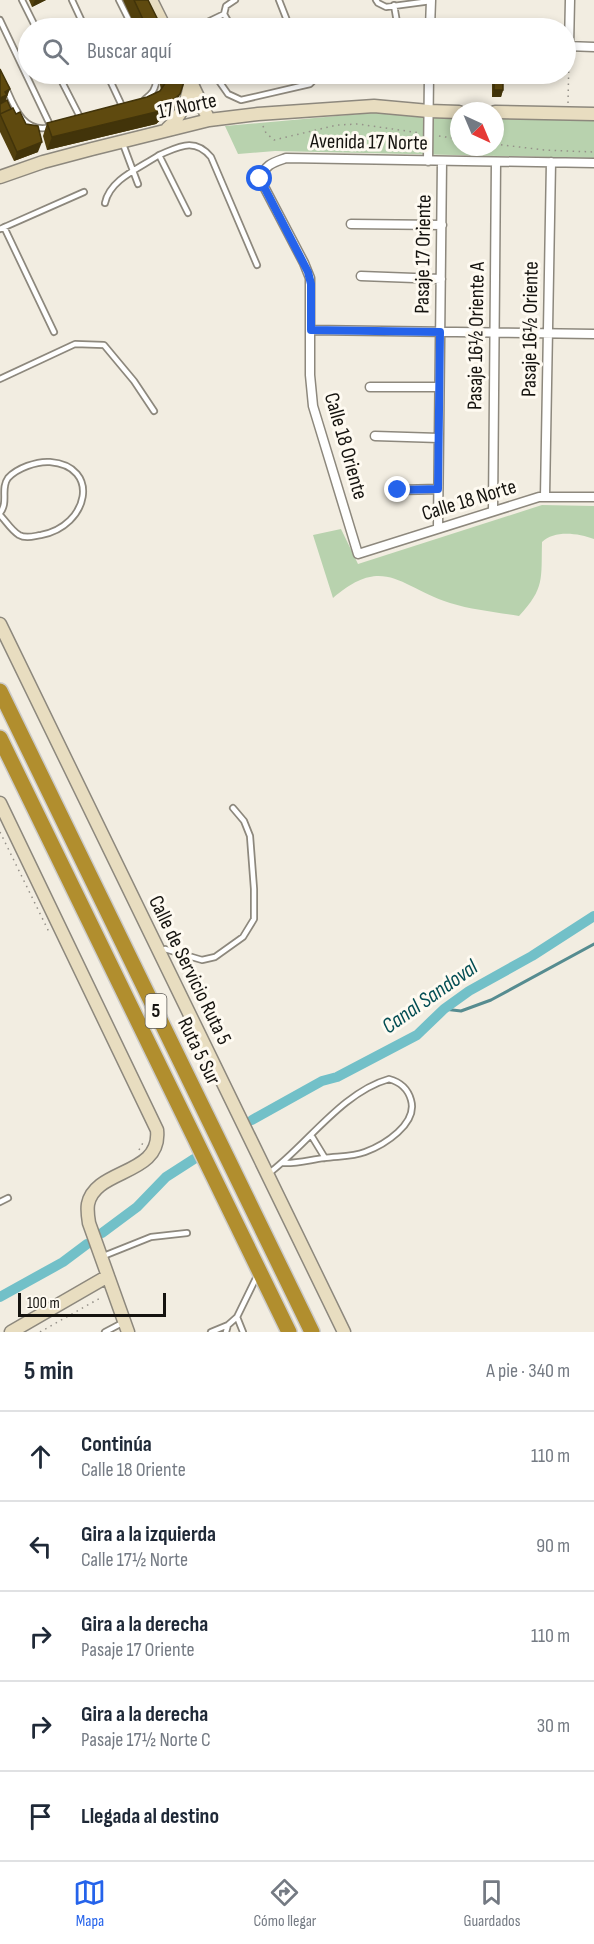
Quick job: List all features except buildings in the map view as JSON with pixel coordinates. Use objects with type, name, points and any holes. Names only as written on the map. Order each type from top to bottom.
[{"type":"highway","name":"Ruta 5 Sur","points":[[0,691],[312,1332]]},
{"type":"highway","name":"Ruta 5 Sur","points":[[0,738],[290,1332]]},
{"type":"street","points":[[152,0],[160,18]]},
{"type":"street","points":[[569,18],[570,0]]},
{"type":"street","points":[[430,1],[430,18]]},
{"type":"street","points":[[576,46],[594,47]]},
{"type":"street","points":[[166,130],[183,110],[189,84]]},
{"type":"street","points":[[192,84],[208,120]]},
{"type":"street","points":[[428,161],[429,84]]},
{"type":"street","name":"17 Norte","points":[[0,177],[43,162],[208,120],[374,106],[450,112]]},
{"type":"street","points":[[504,112],[594,114]]},
{"type":"street","name":"Avenida 17 Norte","points":[[260,179],[264,168],[286,158],[594,163]]},
{"type":"street","name":"Pasaje 17 Oriente","points":[[438,528],[442,161]]},
{"type":"street","name":"Pasaje 16½ Oriente A","points":[[493,511],[496,162]]},
{"type":"street","name":"Pasaje 16½ Oriente","points":[[545,496],[551,162]]},
{"type":"street","name":"Calle 18 Oriente","points":[[260,179],[308,272],[311,284],[310,375],[313,406],[358,554]]},
{"type":"street","points":[[351,224],[442,225]]},
{"type":"street","points":[[361,276],[441,279]]},
{"type":"street","points":[[311,330],[594,334]]},
{"type":"street","points":[[370,387],[440,387]]},
{"type":"street","points":[[375,436],[439,438]]},
{"type":"street","points":[[398,490],[438,489]]},
{"type":"street","name":"Calle 18 Norte","points":[[358,554],[545,496],[594,497]]},
{"type":"street","name":"Calle de Servicio Ruta 5","points":[[0,624],[344,1332]]},
{"type":"street","points":[[0,803],[156,1125],[158,1135],[156,1146],[149,1156],[99,1187],[89,1199],[87,1209],[89,1223],[126,1327]]},
{"type":"street","points":[[11,1332],[108,1276]]},
{"type":"lane","points":[[22,0],[31,18]]},
{"type":"lane","points":[[72,0],[80,18]]},
{"type":"lane","points":[[119,0],[128,18]]},
{"type":"lane","points":[[226,18],[224,14],[226,6],[235,0]]},
{"type":"lane","points":[[279,0],[286,18]]},
{"type":"lane","points":[[376,0],[386,7],[430,1]]},
{"type":"lane","points":[[394,5],[396,18]]},
{"type":"lane","points":[[216,18],[224,14]]},
{"type":"lane","points":[[0,20],[18,58]]},
{"type":"lane","points":[[4,84],[17,112],[28,125],[40,129],[61,124]]},
{"type":"lane","points":[[31,84],[51,127]]},
{"type":"lane","points":[[63,84],[81,119]]},
{"type":"lane","points":[[112,84],[123,108]]},
{"type":"lane","points":[[141,102],[154,90],[156,84]]},
{"type":"lane","points":[[220,84],[228,94],[242,100],[310,84]]},
{"type":"lane","points":[[113,110],[133,105]]},
{"type":"lane","points":[[71,122],[91,116]]},
{"type":"lane","points":[[122,141],[138,184]]},
{"type":"lane","points":[[105,203],[106,195],[113,186],[159,155],[189,145],[202,148],[211,157],[257,265]]},
{"type":"lane","points":[[159,155],[188,213]]},
{"type":"lane","points":[[54,332],[2,228],[84,192]]},
{"type":"lane","points":[[0,379],[75,344],[104,345],[134,381],[154,411]]},
{"type":"lane","points":[[37,462],[62,465],[76,474],[81,483],[83,498],[80,508],[68,523],[52,532],[23,537],[16,533],[0,514],[5,505],[3,490],[8,478],[37,462]]},
{"type":"lane","points":[[159,952],[165,949],[202,960],[215,957],[243,936],[254,919],[250,836],[243,821],[233,808]]},
{"type":"lane","points":[[268,1174],[342,1107],[364,1091],[389,1079],[394,1080],[405,1089],[413,1106],[411,1116],[384,1143],[350,1156],[296,1164],[282,1163]]},
{"type":"lane","points":[[310,1135],[325,1158]]},
{"type":"lane","points":[[0,1202],[8,1198]]},
{"type":"lane","points":[[101,1257],[151,1237],[187,1233]]},
{"type":"lane","points":[[210,1332],[228,1325],[237,1317],[259,1270]]},
{"type":"lane","points":[[237,1317],[243,1332]]},
{"type":"lane","points":[[226,1332],[228,1325]]},
{"type":"lane","points":[[105,1332],[126,1327]]},
{"type":"path","points":[[567,84],[567,114]]},
{"type":"path","points":[[504,145],[544,150],[594,152]]},
{"type":"path","points":[[0,832],[52,939]]},
{"type":"path","points":[[144,1160],[138,1150],[145,1140]]},
{"type":"path","points":[[40,1332],[113,1290]]},
{"type":"green space","points":[[381,112],[450,114],[450,155],[275,151],[238,154],[225,126]]},
{"type":"green space","points":[[504,115],[594,117],[594,158],[503,156]]},
{"type":"green space","points":[[542,505],[594,506],[594,539],[581,535],[560,534],[542,542],[540,582],[533,598],[519,616],[450,603],[392,578],[379,576],[366,578],[351,585],[333,598],[313,535],[341,529],[358,564]]},
{"type":"waterway","name":"Canal Sandoval","points":[[252,1120],[322,1081],[337,1077],[417,1035],[444,1009],[469,991],[532,956],[594,916]]},
{"type":"waterway","points":[[444,1009],[461,1011],[491,1000],[594,944]]},
{"type":"waterway","name":"Canal Sandoval","points":[[102,1233],[137,1207],[166,1177],[194,1159]]},
{"type":"waterway","name":"Canal Sandoval","points":[[0,1297],[63,1262],[87,1244]]},
{"type":"route","points":[[260,179],[308,272],[311,284],[311,330],[440,332],[438,489],[398,490]]}]
